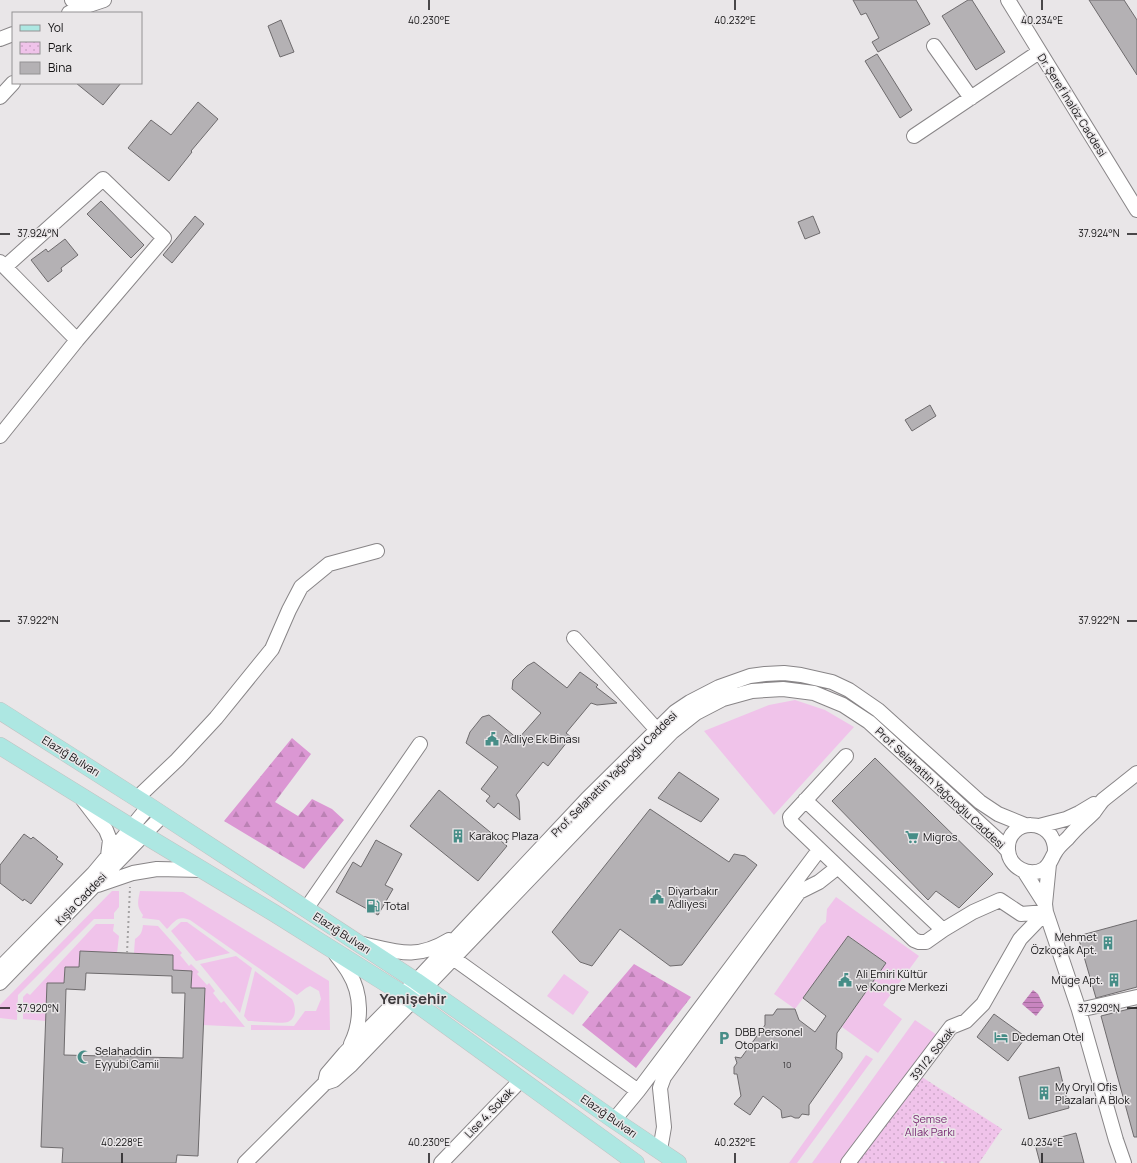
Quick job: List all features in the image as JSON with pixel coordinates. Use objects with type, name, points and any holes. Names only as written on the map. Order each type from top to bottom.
[{"type":"main road","name":"Elazığ Bulvarı","points":[[0,711],[150,806],[421,984],[614,1120],[678,1163]]},
{"type":"main road","name":"Elazığ Bulvarı","points":[[0,746],[408,998],[636,1163]]},
{"type":"street","points":[[72,0],[83,10]]},
{"type":"street","points":[[73,12],[83,10],[104,0]]},
{"type":"street","name":"Dr. Şeref İnalöz Caddesi","points":[[1008,0],[1137,210]]},
{"type":"street","points":[[0,40],[12,34]]},
{"type":"street","points":[[934,46],[970,98]]},
{"type":"street","points":[[914,136],[1039,52]]},
{"type":"street","points":[[0,97],[12,84]]},
{"type":"street","points":[[2,429],[78,340],[164,238],[103,180],[3,264],[78,340]]},
{"type":"street","name":"Kışla Caddesi","points":[[0,984],[94,887],[138,831],[150,806],[177,760],[216,718],[272,649],[301,587],[329,564],[377,551]]},
{"type":"street","points":[[574,638],[657,730]]},
{"type":"street","name":"Prof. Selahattin Yağcıoğlu Caddesi","points":[[421,984],[461,933],[587,799],[675,712],[705,693],[733,681],[750,676],[778,673],[801,674],[818,678],[849,690],[866,700],[980,802],[998,814],[1032,826]]},
{"type":"street","name":"Prof. Selahattin Yağcıoğlu Caddesi","points":[[421,984],[453,958],[672,732],[696,713],[709,705],[723,699],[752,691],[783,689],[814,693],[829,698],[857,712],[992,834],[1008,851]]},
{"type":"street","points":[[306,909],[420,744]]},
{"type":"street","points":[[846,756],[790,817],[791,822],[914,940],[926,942],[972,912],[1000,900],[1021,914],[1045,908]]},
{"type":"street","points":[[1102,801],[1095,811],[1073,832],[1052,858],[1038,871],[1024,871],[1013,864],[1008,851],[1010,838],[1014,832],[1032,826],[1066,819],[1079,813],[1102,801],[1137,773]]},
{"type":"street","points":[[78,794],[106,830],[110,840],[108,856]]},
{"type":"street","points":[[805,800],[943,930]]},
{"type":"street","points":[[1032,826],[1045,829],[1053,839],[1055,846],[1045,908]]},
{"type":"street","points":[[0,968],[93,874],[108,856],[138,831]]},
{"type":"street","points":[[614,1120],[638,1091],[819,850]]},
{"type":"street","points":[[660,1150],[664,1127],[660,1088],[664,1077],[799,892],[819,882],[838,867]]},
{"type":"street","points":[[94,887],[133,873],[157,869],[202,870]]},
{"type":"street","points":[[1024,871],[1045,908],[1079,1010],[1124,1163]]},
{"type":"street","name":"391/2. Sokak","points":[[848,1163],[951,1027],[966,1021],[983,1004],[1020,939],[1045,908]]},
{"type":"street","points":[[357,942],[407,954],[432,949],[461,933]]},
{"type":"street","points":[[332,950],[350,973],[359,1001],[359,1022],[354,1038],[345,1053]]},
{"type":"street","points":[[453,958],[638,1091]]},
{"type":"street","points":[[245,1163],[325,1083],[334,1080],[351,1065],[421,984]]},
{"type":"street","points":[[1079,1010],[1137,997]]},
{"type":"street","points":[[325,1083],[327,1074],[345,1053],[408,998]]},
{"type":"street","name":"Lise 4. Sokak","points":[[441,1163],[521,1080]]},
{"type":"path","points":[[126,953],[130,880]]},
{"type":"green space","points":[[795,700],[825,710],[854,727],[774,815],[704,731],[769,705]]},
{"type":"green space","points":[[292,738],[311,754],[275,802],[298,816],[312,799],[332,809],[344,820],[304,869],[224,821]]},
{"type":"green space","points":[[112,891],[119,891],[119,907],[114,913],[114,919],[94,919],[18,995],[17,1020],[0,1018],[0,1005]]},
{"type":"green space","points":[[140,891],[183,892],[329,981],[330,1030],[251,1030],[251,1025],[294,1026],[305,1011],[316,1011],[321,999],[319,991],[310,986],[297,995],[190,920],[182,918],[175,921],[167,929],[159,920],[142,918],[143,915],[139,909],[138,903]]},
{"type":"green space","points":[[836,897],[919,956],[883,1005],[902,1019],[878,1053],[842,1027],[886,963],[849,936],[795,1009],[774,994],[821,926],[826,922],[827,909]]},
{"type":"green space","points":[[181,922],[187,922],[230,953],[196,961],[171,931]]},
{"type":"green space","points":[[96,924],[114,924],[113,931],[119,936],[117,953],[79,967],[65,967],[64,983],[47,983],[46,1021],[23,1019],[23,997],[27,993],[30,995]]},
{"type":"green space","points":[[143,925],[158,926],[182,953],[180,955],[189,966],[191,964],[199,972],[197,974],[207,985],[209,983],[215,991],[213,993],[221,1003],[224,1001],[245,1027],[203,1025],[205,988],[191,988],[173,970],[173,955],[134,953],[135,939],[141,933]]},
{"type":"green space","points":[[236,956],[252,968],[240,1013],[200,964]]},
{"type":"green space","points":[[634,964],[691,997],[636,1068],[582,1025]]},
{"type":"green space","points":[[255,971],[292,999],[295,1012],[291,1020],[280,1023],[248,1021],[244,1016]]},
{"type":"green space","points":[[564,974],[589,992],[573,1015],[547,996]]},
{"type":"green space","points":[[915,1020],[937,1035],[841,1163],[812,1163]]},
{"type":"green space","points":[[866,1055],[873,1059],[797,1163],[789,1163]]},
{"type":"green space","name":"Şemse Allak Parkı","points":[[922,1077],[1002,1129],[979,1163],[944,1163],[942,1161],[940,1163],[856,1163]]},
{"type":"shaded area","points":[[1033,990],[1038,994],[1044,1006],[1036,1016],[1022,1004]]},
{"type":"building","points":[[853,0],[916,0],[930,24],[878,52],[872,42],[879,38],[866,13],[861,15]]},
{"type":"building","points":[[968,0],[972,0],[1005,52],[976,70],[942,16]]},
{"type":"building","points":[[1089,0],[1124,0],[1137,20],[1137,75]]},
{"type":"building","points":[[281,20],[294,52],[280,57],[268,26]]},
{"type":"building","points":[[877,54],[912,110],[900,118],[865,61]]},
{"type":"building","points":[[77,84],[120,84],[103,105]]},
{"type":"building","points":[[198,102],[218,119],[191,151],[192,152],[169,181],[128,148],[151,120],[171,135]]},
{"type":"building","points":[[101,201],[144,245],[131,258],[87,214]]},
{"type":"building","points":[[195,216],[204,224],[172,263],[163,255]]},
{"type":"building","points":[[813,216],[820,233],[805,239],[798,222]]},
{"type":"building","points":[[65,239],[78,255],[61,268],[62,271],[48,282],[31,260],[46,249],[48,252]]},
{"type":"building","points":[[930,405],[936,416],[912,431],[905,420]]},
{"type":"building","name":"Adliye Ek Binası","points":[[534,662],[567,688],[580,672],[598,685],[596,687],[617,703],[597,705],[591,703],[566,733],[571,737],[548,766],[543,762],[516,795],[519,801],[520,820],[498,803],[494,808],[486,801],[490,796],[481,789],[498,767],[466,743],[470,732],[482,717],[489,715],[518,739],[541,713],[512,689],[513,680],[527,666]]},
{"type":"building","name":"Migros","points":[[875,758],[993,874],[959,908],[936,891],[928,900],[832,801]]},
{"type":"building","points":[[679,772],[719,799],[701,822],[658,798]]},
{"type":"building","name":"Karakoç Plaza","points":[[439,790],[507,846],[478,881],[410,826]]},
{"type":"building","name":"Diyarbakır Adliyesi","points":[[650,809],[729,862],[734,854],[745,856],[757,865],[682,965],[670,966],[620,929],[592,966],[580,962],[552,932]]},
{"type":"building","points":[[24,834],[31,839],[33,837],[58,857],[56,859],[63,864],[31,904],[24,899],[23,901],[0,883],[0,865]]},
{"type":"building","points":[[376,840],[402,854],[385,885],[393,889],[378,915],[336,892],[353,862],[361,867]]},
{"type":"building","points":[[1137,920],[1137,987],[1096,998],[1078,936]]},
{"type":"building","points":[[848,936],[886,963],[837,1033],[836,1049],[842,1053],[842,1058],[809,1105],[809,1115],[802,1114],[799,1118],[791,1116],[782,1118],[781,1110],[763,1096],[750,1115],[734,1104],[741,1096],[737,1074],[734,1074],[734,1067],[737,1063],[735,1057],[741,1058],[765,1025],[765,1015],[773,1015],[777,1009],[795,1009],[799,1020],[815,1032],[826,1016],[803,998]]},
{"type":"building","name":"Selahaddin Eyyubi Camii","points":[[80,951],[173,955],[173,970],[192,971],[191,988],[205,988],[198,1156],[177,1155],[176,1163],[62,1163],[63,1148],[41,1147],[47,983],[64,983],[65,967],[79,967]],"holes":[[[86,973],[172,976],[172,993],[185,993],[183,1058],[64,1055],[66,989],[85,990]]]},
{"type":"building","points":[[1137,1007],[1137,1137],[1134,1137],[1101,1016]]},
{"type":"building","name":"Dedeman Otel","points":[[994,1014],[1026,1037],[1008,1061],[977,1037]]},
{"type":"building","name":"My Oryıl Ofis Plazaları A Blok","points":[[1059,1067],[1069,1108],[1029,1119],[1019,1077]]},
{"type":"building","points":[[1076,1133],[1084,1163],[1040,1163],[1035,1144]]},
{"type":"place","name":"Adliye Ek Binası","points":[[492,739]]},
{"type":"place","name":"Karakoç Plaza","points":[[458,836]]},
{"type":"place","name":"Migros","points":[[912,837]]},
{"type":"place","name":"Diyarbakır Adliyesi","points":[[657,897]]},
{"type":"place","name":"Total","points":[[373,906]]},
{"type":"place","name":"Mehmet Özkoçak Apt.","points":[[1108,943]]},
{"type":"place","name":"Ali Emiri Kültür ve Kongre Merkezi","points":[[845,980]]},
{"type":"place","name":"Müge Apt.","points":[[1114,980]]},
{"type":"place","name":"Dedeman Otel","points":[[1001,1037]]},
{"type":"place","name":"DBB Personel Otoparkı","points":[[724,1038]]},
{"type":"place","name":"Selahaddin Eyyubi Camii","points":[[84,1057]]},
{"type":"place","name":"My Oryıl Ofis Plazaları A Blok","points":[[1044,1093]]},
{"type":"district","name":"Yenişehir","points":[[413,999]]}]
